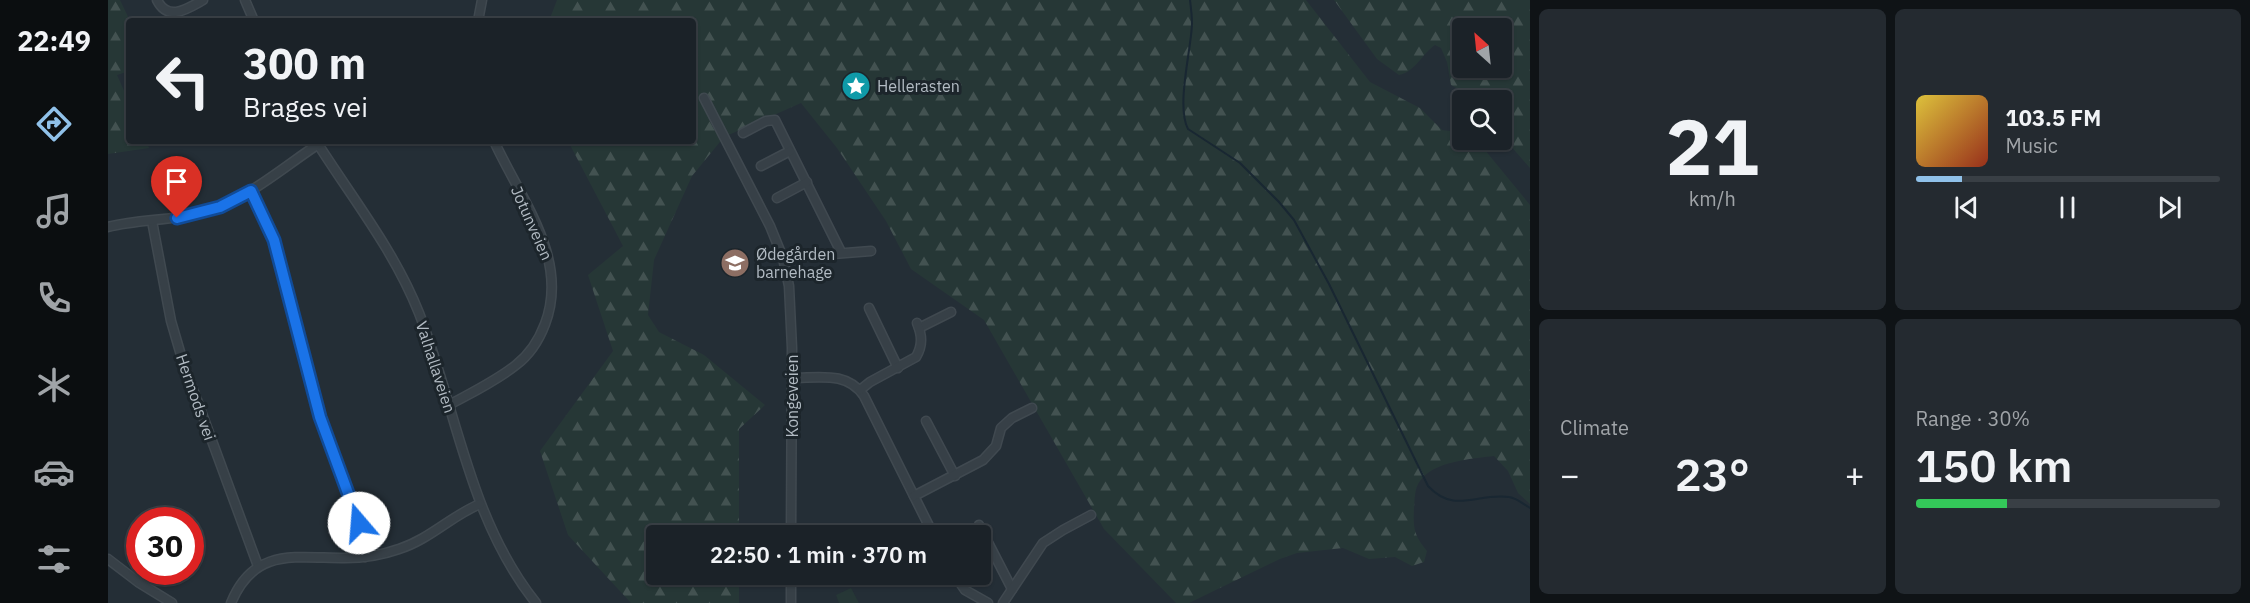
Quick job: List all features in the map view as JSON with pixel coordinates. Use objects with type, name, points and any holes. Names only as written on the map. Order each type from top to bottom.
[{"type":"street","points":[[157,0],[163,9],[171,13],[181,11],[203,0]]},
{"type":"street","points":[[245,0],[253,18]]},
{"type":"street","points":[[479,18],[482,0]]},
{"type":"street","name":"Kongeveien","points":[[704,98],[770,226],[783,258],[789,286],[792,378],[790,525]]},
{"type":"street","points":[[743,133],[766,121],[775,120],[841,252]]},
{"type":"street","points":[[108,227],[205,212],[228,203],[251,191],[316,144]]},
{"type":"street","name":"Valhallaveien","points":[[320,144],[402,276],[420,315],[480,504],[506,558],[536,603]]},
{"type":"street","name":"Jotunveien","points":[[449,405],[510,369],[521,360],[532,348],[542,331],[551,302],[552,274],[547,251],[495,144]]},
{"type":"street","points":[[761,166],[790,151]]},
{"type":"street","points":[[777,198],[807,182]]},
{"type":"street","points":[[251,191],[274,240],[320,417],[355,509],[365,557]]},
{"type":"street","name":"Hermods vei","points":[[152,221],[165,293],[183,362],[258,566]]},
{"type":"street","points":[[783,258],[871,251]]},
{"type":"street","points":[[869,309],[898,368]]},
{"type":"street","points":[[860,390],[870,382],[910,362],[918,354],[922,339],[918,326],[951,312]]},
{"type":"street","points":[[792,378],[836,377],[849,380],[860,390],[928,525]]},
{"type":"street","points":[[914,496],[977,465],[996,446],[1000,430],[1012,418],[1032,408]]},
{"type":"street","points":[[926,421],[955,476]]},
{"type":"street","points":[[991,422],[1000,430]]},
{"type":"street","points":[[231,603],[244,580],[258,566],[269,561],[289,557],[365,557],[396,550],[419,542],[480,504]]},
{"type":"street","points":[[1003,603],[1043,543],[1091,515]]},
{"type":"street","points":[[991,548],[1012,589]]},
{"type":"street","points":[[108,559],[138,582],[172,603]]},
{"type":"street","points":[[791,585],[791,603]]},
{"type":"street","points":[[960,585],[964,591],[988,603]]},
{"type":"green space","points":[[108,0],[120,0],[129,18],[126,18],[126,72],[117,75],[126,95],[126,144],[147,144],[149,148],[108,154]]},
{"type":"green space","points":[[557,0],[1306,0],[1370,82],[1420,108],[1442,130],[1452,130],[1452,150],[1485,150],[1530,205],[1530,504],[1518,493],[1508,471],[1494,456],[1454,462],[1426,474],[1417,487],[1414,527],[1427,551],[1424,562],[1412,566],[1395,557],[1369,559],[1343,548],[1297,553],[1189,603],[1176,603],[1104,529],[984,320],[911,269],[886,221],[837,148],[801,103],[724,137],[692,176],[654,260],[648,315],[659,332],[704,355],[765,405],[739,429],[739,525],[646,525],[646,585],[739,585],[739,603],[631,603],[568,535],[540,451],[613,351],[588,275],[623,246],[570,144],[696,144],[696,18],[550,18]]},
{"type":"green space","points":[[1334,0],[1530,0],[1530,168],[1512,147],[1512,90],[1458,90],[1451,85],[1447,62],[1441,48],[1435,45],[1414,67],[1399,75],[1377,59]]},
{"type":"green space","points":[[851,588],[859,603],[839,603],[836,595]]},
{"type":"waterway","points":[[1190,0],[1192,24],[1183,107],[1188,129],[1240,163],[1294,220],[1329,284],[1428,486],[1438,495],[1457,501],[1498,496],[1509,497],[1530,508]]},
{"type":"place","name":"Hellerasten","points":[[856,86]]},
{"type":"place","name":"Ødegården barnehage","points":[[735,263]]},
{"type":"route","points":[[177,218],[220,207],[251,191],[274,240],[320,417],[359,523]]}]
